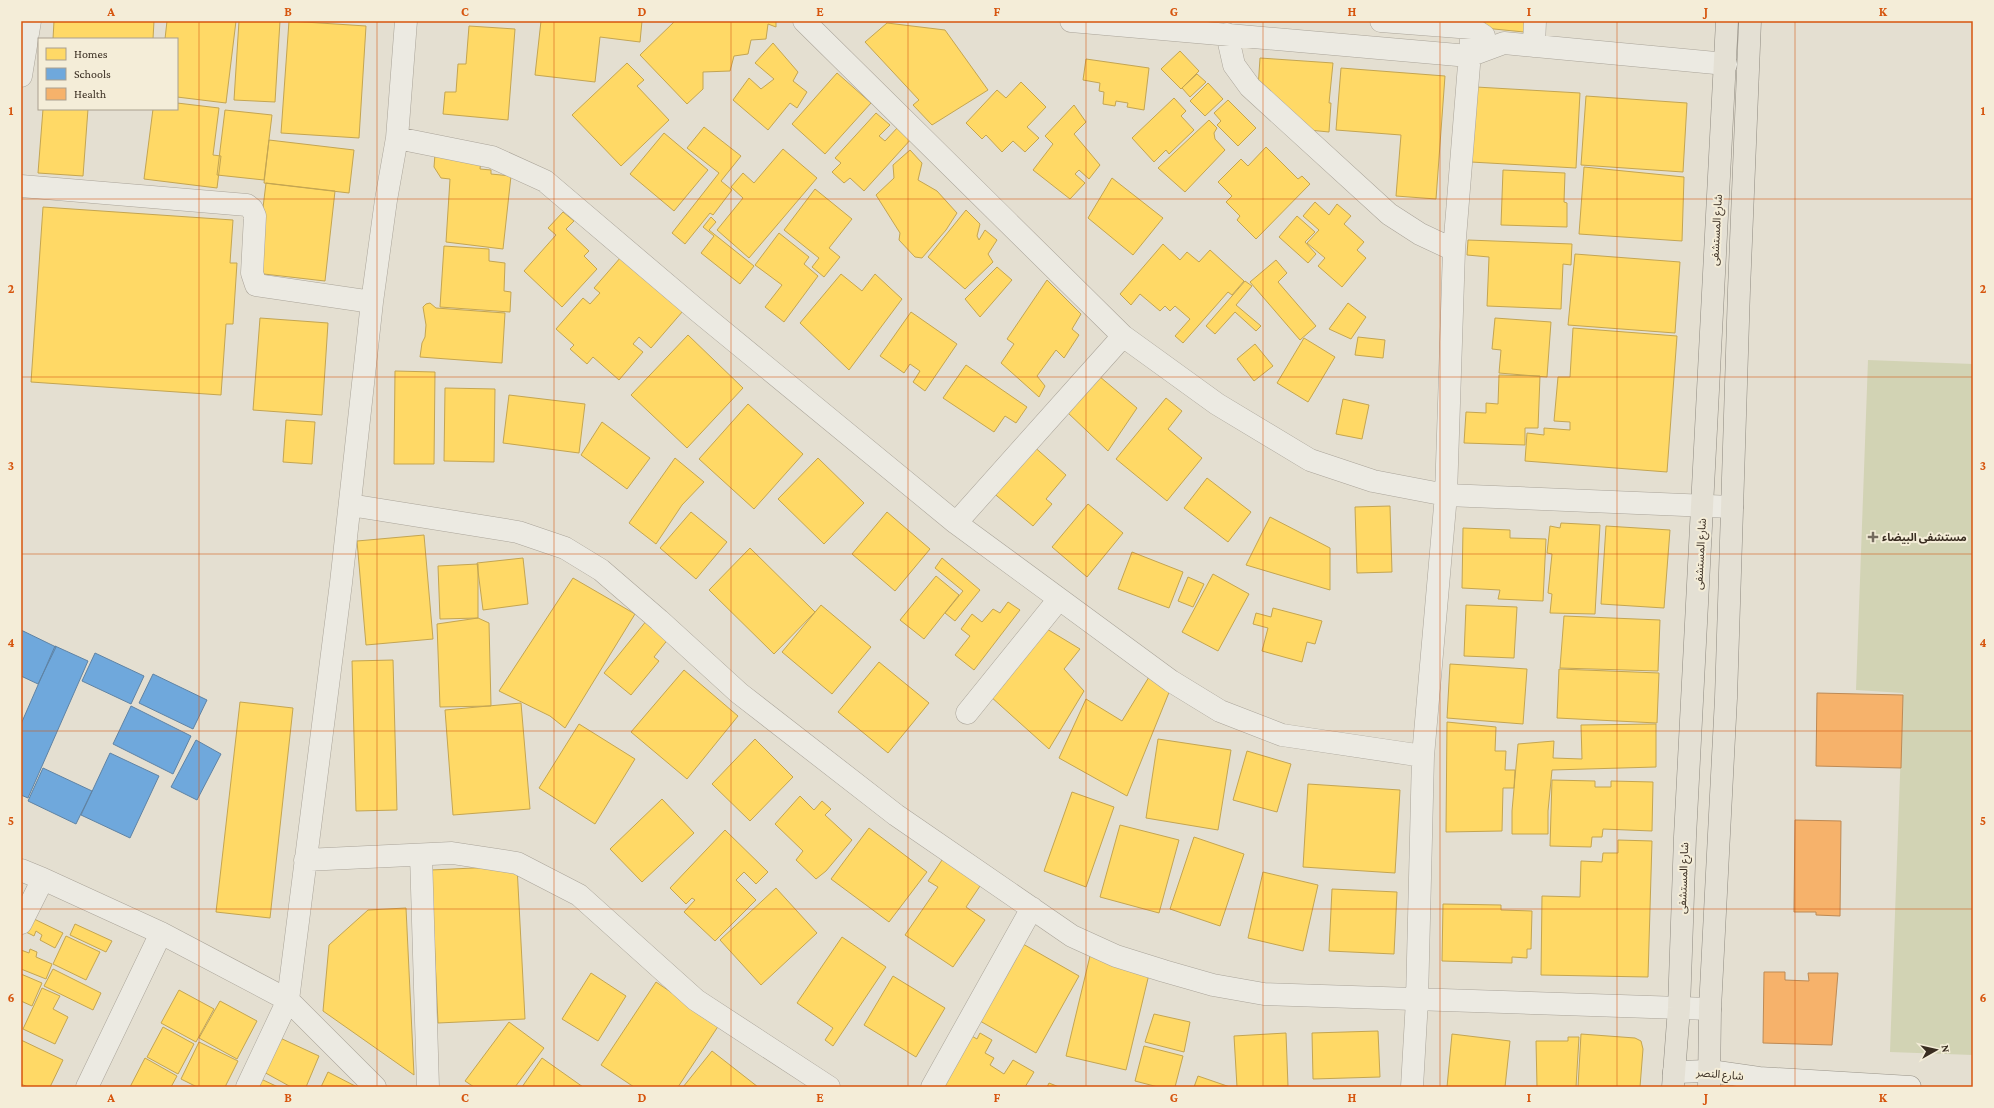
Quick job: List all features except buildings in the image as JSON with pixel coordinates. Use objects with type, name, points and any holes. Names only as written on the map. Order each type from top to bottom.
[{"type":"main road","name":"شارع المستشفى","points":[[1674,1080],[1679,1008],[1684,837],[1703,506],[1727,21]]},
{"type":"main road","points":[[1709,1079],[1710,1009],[1726,698],[1739,290],[1750,21]]},
{"type":"street","points":[[21,76],[30,21]]},
{"type":"street","points":[[248,1087],[288,1000],[350,505],[372,302],[386,200],[397,138],[406,21]]},
{"type":"street","points":[[804,21],[1123,336],[1217,404],[1310,460],[1373,481],[1446,495],[1732,507]]},
{"type":"street","points":[[1070,21],[1469,56],[1504,43]]},
{"type":"street","points":[[1381,21],[1472,28],[1484,36],[1504,43],[1726,64]]},
{"type":"street","points":[[1534,46],[1535,21]]},
{"type":"street","points":[[1412,1087],[1417,1000],[1423,756],[1446,495],[1454,250],[1472,28]]},
{"type":"street","points":[[1227,34],[1234,65],[1250,87],[1389,214],[1420,234],[1454,250]]},
{"type":"street","points":[[397,138],[492,157],[546,181],[704,316],[956,523],[1171,681],[1220,711],[1282,735],[1423,756]]},
{"type":"street","points":[[21,186],[248,205],[252,209],[255,216],[252,273],[256,285],[372,302]]},
{"type":"street","points":[[956,523],[1123,336]]},
{"type":"street","points":[[350,505],[518,532],[565,548],[601,570],[659,620],[739,693],[883,805],[1072,936],[1116,956],[1213,985],[1264,994],[1710,1009]]},
{"type":"street","points":[[967,713],[1059,599]]},
{"type":"street","points":[[305,860],[452,853],[517,863],[579,894],[696,1000],[829,1087]]},
{"type":"street","points":[[421,855],[428,1087]]},
{"type":"street","points":[[21,870],[44,878],[161,932],[288,1000],[375,1087]]},
{"type":"street","points":[[21,923],[44,878]]},
{"type":"street","points":[[932,1087],[1032,908]]},
{"type":"street","points":[[87,1087],[161,932]]},
{"type":"street","name":"شارع النصر","points":[[1674,1080],[1759,1078],[1910,1087]]},
{"type":"green space","points":[[1868,360],[1973,364],[1973,1055],[1890,1052],[1903,693],[1856,690]]},
{"type":"place","name":"مستشفى البيضاء","points":[[1873,537]]}]
